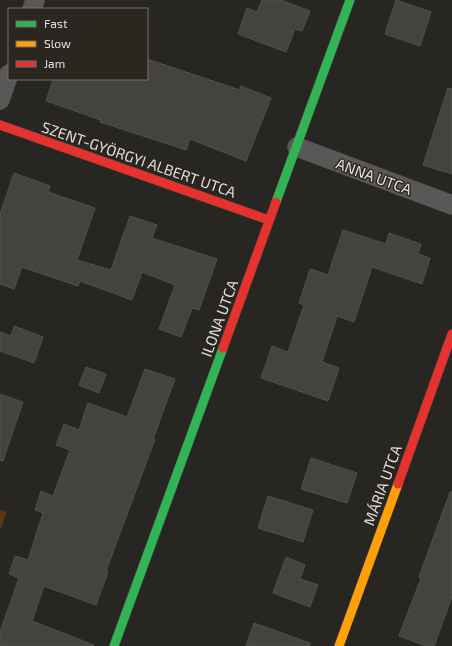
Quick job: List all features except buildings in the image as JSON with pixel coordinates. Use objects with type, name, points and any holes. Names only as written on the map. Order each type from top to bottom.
[{"type":"street","name":"ILONA UTCA","points":[[114,646],[350,0]]},
{"type":"street","points":[[0,100],[8,77]]},
{"type":"street","name":"SZENT-GYÖRGYI ALBERT UTCA","points":[[0,125],[269,220]]},
{"type":"street","name":"ANNA UTCA","points":[[297,147],[452,205]]},
{"type":"street","name":"MÁRIA UTCA","points":[[339,646],[452,334]]},
{"type":"shaded area","points":[[0,510],[7,512],[0,530]]},
{"type":"traffic: fast","points":[[276,202],[350,0]]},
{"type":"traffic: fast","points":[[114,646],[223,348]]},
{"type":"traffic: slow","points":[[339,646],[398,484]]},
{"type":"traffic: jam","points":[[0,125],[269,220]]},
{"type":"traffic: jam","points":[[223,348],[276,202]]},
{"type":"traffic: jam","points":[[398,484],[452,334]]}]
